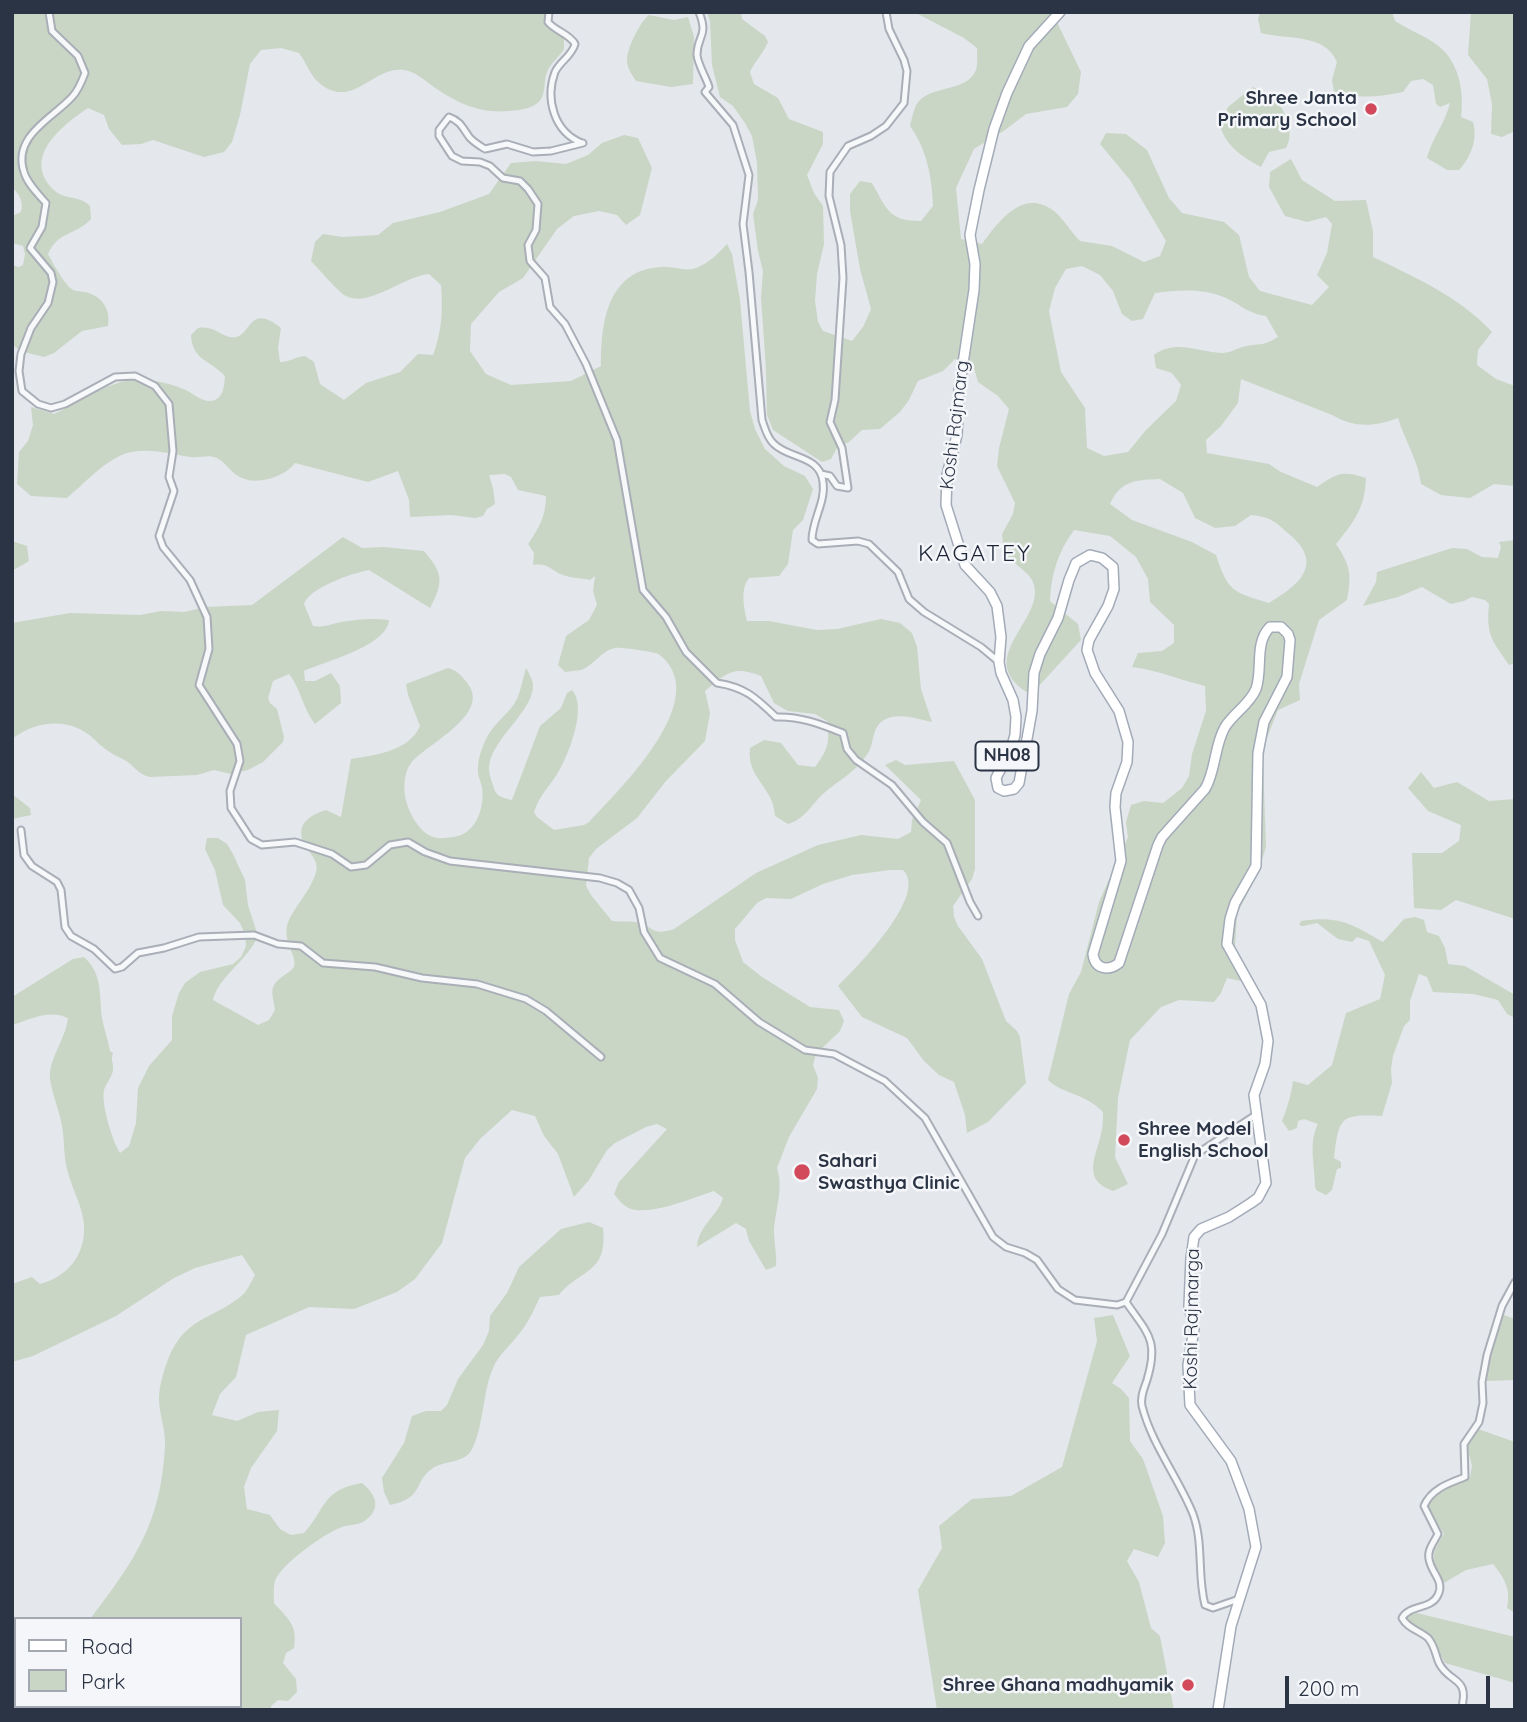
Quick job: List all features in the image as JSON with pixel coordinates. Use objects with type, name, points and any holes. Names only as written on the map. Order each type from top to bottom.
[{"type":"main road","name":"Koshi Rajmarg","points":[[1060,12],[1029,46],[1007,93],[994,129],[979,190],[970,235],[975,264],[974,290],[959,390],[957,435],[947,475],[946,505],[965,565],[990,592],[997,606],[1001,637],[999,662],[1013,700],[1016,718],[1011,749],[996,778],[998,788],[1009,791],[1019,783],[1032,711],[1034,673],[1058,618],[1076,563],[1084,557],[1096,555],[1113,567],[1114,589],[1108,606],[1088,640],[1087,650],[1095,673],[1119,711],[1128,742],[1127,762],[1116,793],[1115,807],[1121,861],[1093,954],[1099,966],[1113,968],[1119,963],[1161,837],[1210,782],[1223,732],[1254,693],[1261,644]]},
{"type":"main road","name":"Koshi Rajmarga","points":[[1218,1710],[1231,1626],[1256,1547],[1250,1509],[1231,1461],[1190,1405],[1188,1365],[1194,1329],[1189,1306],[1194,1237],[1201,1229],[1229,1217],[1258,1198],[1267,1177],[1254,1095],[1265,1064],[1268,1041],[1261,1005],[1227,944],[1227,932],[1235,903],[1256,866],[1260,736],[1264,722],[1283,688],[1290,655],[1288,634],[1281,627],[1270,627],[1261,644]]},
{"type":"street","points":[[49,12],[52,31],[78,56],[85,73],[71,98],[46,118],[29,138],[22,154],[23,171],[46,203],[42,227],[30,248],[51,273],[53,282],[48,303],[31,328],[21,354],[19,371],[22,391],[38,404],[51,408],[65,404],[115,377],[135,376],[155,386],[169,404],[173,451],[169,477],[174,491],[159,536],[163,547],[190,580],[207,617],[209,649],[199,685],[237,744],[240,761],[230,791],[231,808],[251,839],[262,845],[295,842],[332,854],[351,867],[366,865],[394,843],[408,842],[425,852],[450,861],[550,871],[617,883],[629,890],[639,908],[644,932],[660,958],[715,984],[759,1022],[805,1050],[834,1054],[885,1081],[925,1118],[993,1237],[1006,1247],[1037,1260],[1058,1289],[1075,1300],[1117,1305],[1126,1302],[1162,1234],[1195,1155],[1257,1114]]},
{"type":"street","points":[[550,12],[548,22],[575,44],[573,51],[556,70],[551,102],[557,122],[565,134],[583,143],[551,151],[533,152],[507,144],[485,149],[471,140],[463,126],[449,117],[439,130],[439,136],[452,156],[462,161],[480,162],[490,166],[503,178],[520,181],[538,204],[536,230],[528,245],[530,261],[545,278],[550,307],[565,324],[586,364],[617,440],[643,590],[666,617],[686,652],[718,683],[733,684],[754,696],[776,716],[792,716],[800,721],[812,720],[843,733],[847,749],[856,760],[892,785],[923,822],[947,843],[978,916]]},
{"type":"street","points":[[699,12],[704,24],[704,35],[697,56],[709,87],[705,93],[733,125],[749,175],[743,224],[762,420],[768,437],[775,445],[810,461],[821,474],[823,495],[812,540],[818,544],[858,541],[869,544],[898,572],[909,598],[924,612],[981,647],[999,662]]},
{"type":"street","points":[[821,474],[830,476],[837,486],[848,488],[842,447],[830,422],[835,400],[843,278],[841,245],[829,196],[830,172],[848,146],[886,126],[904,103],[904,60],[889,29],[886,12]]},
{"type":"street","points":[[21,830],[24,855],[32,866],[57,882],[61,890],[65,927],[71,936],[94,949],[116,969],[138,953],[200,937],[254,935],[278,944],[301,946],[323,963],[375,967],[422,978],[477,984],[526,999],[546,1011],[601,1057]]},
{"type":"street","points":[[1461,1710],[1464,1699],[1462,1688],[1439,1664],[1434,1646],[1426,1636],[1406,1625],[1402,1618],[1408,1611],[1427,1606],[1436,1599],[1440,1591],[1440,1583],[1429,1559],[1437,1534],[1424,1506],[1427,1497],[1465,1476],[1464,1444],[1479,1422],[1487,1355],[1503,1306],[1515,1282]]},
{"type":"street","points":[[1126,1302],[1150,1336],[1153,1350],[1151,1365],[1141,1399],[1159,1449],[1192,1513],[1200,1539],[1201,1590],[1205,1605],[1213,1608],[1240,1598]]},
{"type":"green space","points":[[12,12],[545,12],[546,21],[564,39],[564,49],[548,70],[540,101],[527,108],[510,111],[488,111],[459,102],[404,70],[392,70],[361,86],[340,92],[329,89],[316,80],[299,53],[281,48],[261,50],[250,64],[232,142],[224,152],[204,157],[153,140],[122,145],[109,129],[104,115],[88,108],[67,124],[48,144],[42,167],[45,179],[55,191],[90,206],[91,219],[57,241],[48,254],[69,287],[101,300],[107,309],[108,326],[82,331],[54,353],[44,357],[20,351],[12,344],[12,265],[23,265],[25,254],[23,246],[12,243],[12,216],[21,212],[22,205],[19,195],[12,187]]},
{"type":"green space","points":[[707,12],[741,12],[742,19],[765,36],[768,42],[750,72],[754,84],[778,98],[789,119],[823,132],[823,144],[807,175],[823,206],[824,244],[817,274],[815,301],[818,322],[823,331],[852,341],[863,327],[871,309],[860,269],[850,211],[850,194],[860,181],[872,183],[885,206],[895,216],[921,221],[933,206],[930,174],[924,154],[910,126],[914,109],[925,96],[965,82],[976,70],[977,48],[964,38],[914,12],[1052,12],[1081,72],[1078,94],[1067,107],[1026,114],[974,149],[956,188],[961,239],[982,244],[1012,210],[1032,203],[1054,211],[1080,241],[1112,246],[1144,262],[1160,256],[1166,241],[1130,180],[1100,144],[1106,133],[1126,134],[1147,150],[1169,198],[1182,213],[1224,222],[1239,235],[1249,277],[1260,291],[1312,305],[1329,287],[1317,275],[1327,253],[1332,224],[1326,217],[1307,222],[1285,216],[1269,187],[1270,172],[1291,159],[1302,180],[1335,201],[1366,200],[1373,231],[1373,257],[1437,289],[1480,320],[1492,332],[1478,350],[1477,365],[1496,379],[1515,386],[1515,486],[1494,484],[1470,498],[1441,495],[1421,484],[1398,418],[1381,423],[1357,424],[1241,379],[1238,403],[1221,426],[1206,440],[1207,453],[1269,464],[1317,487],[1335,476],[1351,474],[1366,478],[1365,489],[1357,514],[1336,544],[1349,570],[1347,600],[1319,620],[1299,684],[1300,700],[1278,710],[1266,740],[1263,761],[1266,847],[1258,873],[1237,914],[1235,947],[1248,972],[1245,982],[1227,978],[1214,1002],[1179,1000],[1161,1007],[1130,1040],[1118,1098],[1115,1157],[1128,1184],[1113,1191],[1097,1181],[1093,1168],[1102,1131],[1103,1112],[1089,1101],[1048,1080],[1069,994],[1081,972],[1099,902],[1128,837],[1126,822],[1131,805],[1144,801],[1163,803],[1182,788],[1189,776],[1192,754],[1206,711],[1205,686],[1132,667],[1138,653],[1162,651],[1174,643],[1174,625],[1150,602],[1148,579],[1136,557],[1110,536],[1074,530],[1056,564],[1050,601],[1078,624],[1081,640],[1037,688],[1028,693],[1012,679],[1007,665],[1009,651],[1031,608],[1035,594],[1030,577],[1004,554],[1002,534],[1013,514],[1015,503],[997,466],[1009,409],[998,396],[978,382],[974,368],[955,359],[943,371],[918,381],[900,412],[880,429],[862,430],[849,442],[837,448],[831,459],[822,462],[773,430],[767,415],[761,297],[763,271],[753,214],[758,200],[757,163],[752,136],[745,123],[733,106],[720,97],[712,65],[710,21]],"holes":[[[1082,266],[1100,275],[1113,291],[1122,314],[1132,321],[1143,319],[1155,293],[1200,291],[1226,298],[1249,311],[1266,316],[1278,337],[1263,344],[1225,353],[1179,347],[1162,350],[1154,355],[1156,368],[1172,373],[1181,385],[1176,401],[1128,452],[1104,456],[1087,448],[1085,408],[1061,372],[1049,311],[1055,288],[1066,269]],[[1160,479],[1183,493],[1195,518],[1215,528],[1235,526],[1251,515],[1268,518],[1276,523],[1300,545],[1305,555],[1304,573],[1290,589],[1269,603],[1247,596],[1229,584],[1216,555],[1192,542],[1132,520],[1110,504],[1124,486]]]},
{"type":"green space","points":[[1260,12],[1392,12],[1395,21],[1438,45],[1449,57],[1457,73],[1462,99],[1461,117],[1473,122],[1474,141],[1463,165],[1459,170],[1447,170],[1427,158],[1450,103],[1440,107],[1436,104],[1433,85],[1423,79],[1411,81],[1403,92],[1377,96],[1351,96],[1334,92],[1332,80],[1337,62],[1331,53],[1324,46],[1305,39],[1261,33],[1258,19]]},
{"type":"green space","points":[[1471,12],[1515,12],[1515,131],[1502,137],[1491,134],[1492,104],[1487,79],[1468,55]]},
{"type":"green space","points":[[649,15],[674,20],[688,17],[694,37],[693,84],[671,87],[636,81],[627,60],[638,29]]},
{"type":"green space","points":[[1253,87],[1278,103],[1285,115],[1290,135],[1286,148],[1269,152],[1261,167],[1236,150],[1220,126],[1228,107]]},
{"type":"green space","points":[[624,135],[638,138],[652,168],[640,215],[626,225],[617,215],[599,211],[574,216],[557,229],[523,278],[499,292],[471,324],[470,351],[486,374],[511,385],[571,381],[601,366],[606,317],[618,288],[629,278],[643,270],[661,267],[693,269],[708,262],[727,244],[732,254],[740,300],[750,411],[755,429],[765,449],[784,466],[805,476],[813,489],[803,520],[793,530],[788,564],[779,576],[749,578],[746,582],[744,599],[747,621],[769,621],[817,630],[837,629],[881,619],[900,623],[912,633],[917,647],[921,689],[932,722],[901,716],[884,720],[877,727],[870,749],[859,765],[824,793],[803,815],[788,824],[775,816],[770,797],[752,767],[750,748],[764,740],[781,743],[798,765],[815,767],[827,746],[827,721],[815,714],[788,711],[774,703],[761,676],[744,671],[731,673],[705,691],[710,713],[705,741],[666,781],[637,818],[596,849],[589,858],[586,886],[612,921],[641,923],[660,932],[674,929],[756,873],[818,845],[861,835],[898,839],[911,832],[912,820],[921,800],[885,765],[896,760],[905,765],[954,761],[975,800],[975,869],[972,879],[953,906],[954,917],[982,959],[1006,1021],[1020,1037],[1026,1083],[988,1122],[967,1133],[965,1115],[954,1082],[939,1075],[924,1061],[907,1038],[862,1017],[838,986],[873,948],[899,913],[906,896],[908,881],[903,870],[852,875],[823,884],[791,899],[766,898],[757,903],[735,929],[735,940],[743,962],[810,1007],[839,1010],[844,1021],[840,1031],[816,1054],[813,1065],[818,1078],[817,1089],[789,1137],[777,1168],[780,1184],[774,1231],[776,1266],[766,1270],[749,1241],[746,1229],[736,1223],[697,1247],[704,1227],[717,1211],[723,1198],[714,1191],[651,1210],[631,1209],[621,1203],[614,1194],[619,1182],[667,1129],[657,1124],[615,1143],[607,1150],[589,1180],[574,1197],[558,1154],[544,1136],[535,1116],[512,1110],[480,1139],[465,1158],[442,1243],[415,1279],[397,1292],[354,1309],[309,1307],[246,1335],[236,1377],[220,1394],[212,1415],[237,1421],[258,1412],[279,1410],[277,1431],[251,1468],[244,1487],[247,1509],[270,1515],[280,1529],[291,1535],[304,1533],[327,1501],[339,1490],[362,1483],[374,1497],[375,1508],[369,1517],[361,1523],[334,1530],[315,1542],[294,1558],[275,1581],[274,1603],[288,1618],[295,1634],[294,1648],[286,1653],[283,1663],[296,1679],[297,1692],[288,1701],[278,1700],[271,1706],[271,1710],[43,1710],[242,1708],[242,1617],[91,1617],[132,1559],[143,1539],[158,1497],[165,1440],[159,1394],[175,1344],[191,1327],[240,1297],[255,1275],[242,1255],[195,1268],[174,1278],[116,1316],[33,1356],[12,1362],[12,1284],[32,1277],[40,1284],[59,1276],[78,1255],[84,1236],[84,1225],[67,1169],[62,1127],[50,1079],[52,1064],[68,1018],[54,1014],[12,1025],[12,997],[73,959],[84,957],[90,964],[97,978],[103,1022],[110,1051],[113,1053],[113,1072],[103,1096],[108,1122],[120,1153],[129,1146],[136,1123],[138,1088],[149,1066],[172,1040],[172,1016],[185,983],[200,972],[233,964],[241,957],[246,946],[240,923],[223,905],[215,870],[205,849],[207,838],[218,838],[227,844],[233,854],[245,880],[248,905],[258,936],[221,984],[213,1000],[258,1025],[269,1020],[275,1010],[272,993],[274,985],[294,967],[287,927],[317,869],[315,860],[304,844],[301,831],[303,826],[310,818],[326,810],[341,817],[351,759],[391,750],[415,734],[420,726],[406,684],[448,668],[461,676],[473,696],[471,707],[464,718],[411,763],[405,777],[404,788],[412,816],[430,836],[440,838],[461,835],[477,820],[483,796],[478,770],[481,752],[490,732],[517,699],[526,668],[533,683],[532,693],[495,750],[489,773],[497,794],[512,800],[540,726],[561,708],[567,693],[572,690],[578,707],[572,740],[560,769],[534,812],[554,830],[589,822],[637,769],[667,724],[675,701],[675,680],[666,660],[660,655],[630,649],[611,649],[581,670],[565,672],[558,665],[566,636],[589,620],[597,605],[593,591],[595,576],[590,580],[571,577],[545,566],[533,565],[534,553],[528,544],[541,522],[546,496],[518,490],[511,477],[505,474],[489,475],[495,504],[487,509],[483,516],[475,518],[451,515],[410,517],[409,500],[398,471],[368,482],[295,463],[277,476],[252,481],[238,476],[214,457],[191,457],[151,451],[135,451],[119,456],[103,466],[67,498],[31,496],[17,484],[19,452],[28,441],[33,425],[31,407],[54,414],[102,389],[133,380],[167,383],[203,400],[215,400],[222,393],[225,376],[198,355],[191,335],[198,328],[204,328],[235,337],[244,332],[252,322],[263,318],[281,328],[278,348],[280,362],[305,356],[314,362],[320,384],[344,400],[366,383],[400,372],[418,354],[433,355],[441,320],[441,285],[429,274],[365,298],[346,296],[311,261],[315,242],[323,234],[343,237],[378,235],[393,223],[440,212],[489,194],[511,163],[535,161],[566,164],[588,155],[602,143]]},
{"type":"green space","points":[[343,537],[362,548],[424,551],[438,572],[438,591],[430,608],[369,570],[332,582],[314,592],[304,604],[313,626],[363,619],[389,620],[386,629],[367,645],[304,671],[305,681],[315,681],[331,673],[340,686],[341,703],[315,724],[289,674],[273,681],[268,698],[277,709],[284,737],[283,742],[263,762],[248,770],[231,774],[214,770],[197,775],[150,777],[140,773],[88,734],[69,725],[39,725],[12,739],[12,623],[70,613],[140,615],[161,611],[184,612],[206,607],[252,605]]},
{"type":"green space","points":[[1515,540],[1515,663],[1509,665],[1492,637],[1488,624],[1489,604],[1485,600],[1472,597],[1451,604],[1422,587],[1398,597],[1363,606],[1376,582],[1377,572],[1452,548],[1467,549],[1482,557],[1498,558],[1501,547],[1499,542]]},
{"type":"green space","points":[[12,541],[27,546],[29,561],[12,571]]},
{"type":"green space","points":[[1421,772],[1434,788],[1457,782],[1489,801],[1515,799],[1515,919],[1456,900],[1441,910],[1414,908],[1412,853],[1442,853],[1459,841],[1461,825],[1428,811],[1408,788]]},
{"type":"green space","points":[[12,794],[30,808],[31,815],[12,819]]},
{"type":"green space","points":[[1415,917],[1424,920],[1427,932],[1439,936],[1448,964],[1465,966],[1515,995],[1515,1018],[1507,1014],[1498,1000],[1473,994],[1433,992],[1427,977],[1419,974],[1410,1001],[1410,1020],[1404,1026],[1393,1056],[1392,1083],[1382,1116],[1357,1116],[1344,1121],[1340,1126],[1334,1158],[1341,1162],[1341,1168],[1337,1169],[1332,1190],[1326,1195],[1316,1190],[1315,1186],[1313,1139],[1318,1124],[1304,1119],[1298,1121],[1297,1128],[1289,1131],[1282,1121],[1293,1081],[1308,1085],[1332,1065],[1346,1013],[1380,999],[1385,975],[1369,941],[1357,937],[1352,942],[1338,939],[1317,923],[1299,925],[1301,921],[1314,919],[1335,920],[1383,942],[1404,919]]},
{"type":"green space","points":[[589,1222],[603,1228],[603,1243],[597,1263],[559,1295],[540,1297],[525,1325],[498,1358],[489,1378],[478,1432],[471,1451],[463,1458],[433,1468],[423,1478],[414,1494],[390,1505],[382,1478],[404,1443],[412,1416],[426,1411],[441,1411],[447,1405],[458,1379],[483,1345],[489,1331],[490,1316],[507,1293],[519,1267],[561,1229]]},
{"type":"green space","points":[[1501,1314],[1515,1319],[1515,1380],[1485,1381],[1486,1363]]},
{"type":"green space","points":[[1113,1315],[1130,1356],[1112,1383],[1129,1398],[1130,1441],[1143,1459],[1163,1516],[1165,1543],[1158,1557],[1134,1549],[1127,1561],[1139,1582],[1151,1628],[1160,1636],[1174,1710],[937,1710],[918,1590],[942,1548],[939,1526],[972,1499],[1011,1496],[1062,1467],[1097,1341],[1094,1318]]},
{"type":"green space","points":[[1478,1429],[1515,1442],[1515,1613],[1507,1608],[1506,1584],[1493,1564],[1466,1570],[1444,1583],[1435,1563],[1434,1553],[1444,1534],[1428,1509],[1427,1502],[1433,1496],[1470,1477],[1472,1466],[1467,1446]]},
{"type":"green space","points":[[1413,1612],[1515,1637],[1515,1683],[1445,1663],[1430,1640],[1408,1624],[1406,1616]]},
{"type":"place","name":"Shree Janta Primary School","points":[[1371,109]]},
{"type":"place","name":"Shree Model English School","points":[[1124,1140]]},
{"type":"place","name":"Sahari Swasthya Clinic","points":[[802,1172]]},
{"type":"place","name":"Shree Ghana madhyamik","points":[[1188,1685]]},
{"type":"district","name":"KAGATEY","points":[[975,554]]}]
